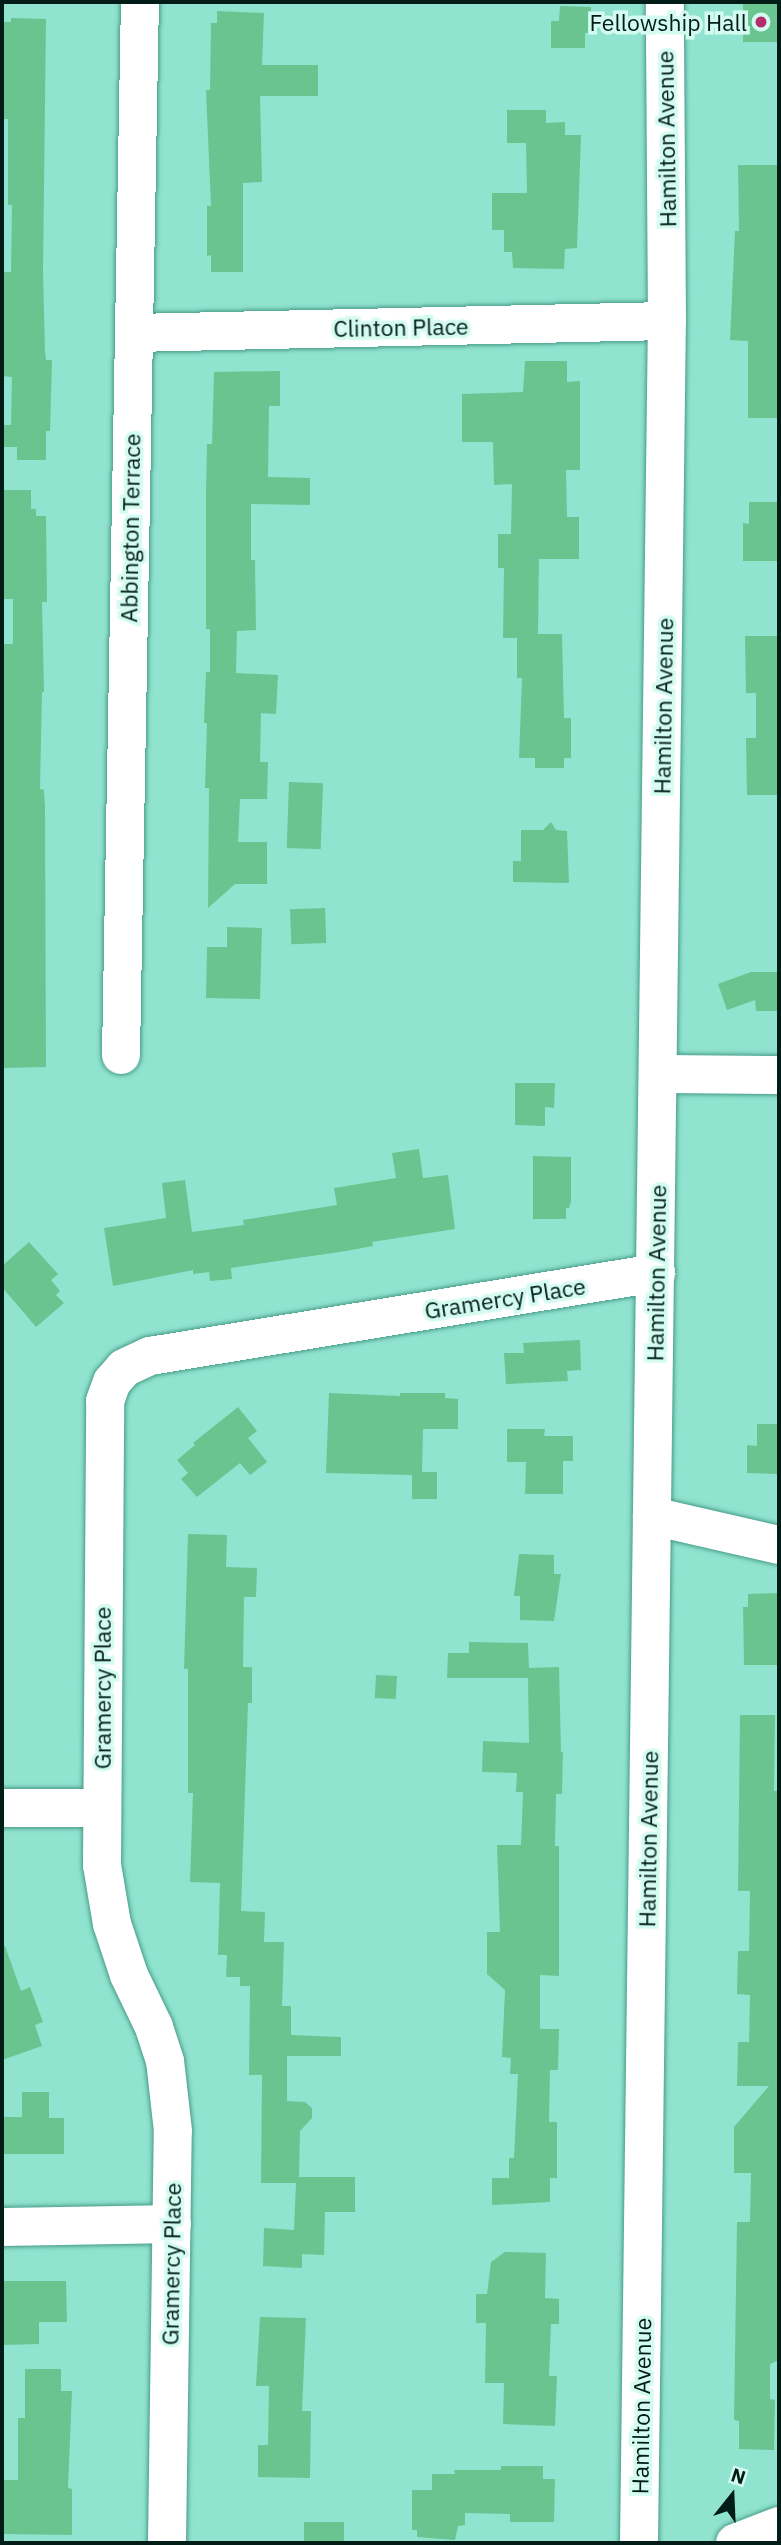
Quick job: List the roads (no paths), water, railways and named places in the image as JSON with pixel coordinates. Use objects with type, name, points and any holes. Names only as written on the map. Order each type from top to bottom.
[{"type":"street","name":"Abbington Terrace","points":[[121,1055],[140,2]]},
{"type":"street","name":"Hamilton Avenue","points":[[639,2543],[667,321],[664,2]]},
{"type":"street","name":"Clinton Place","points":[[134,333],[667,321]]},
{"type":"street","points":[[658,1074],[779,1075]]},
{"type":"street","name":"Gramercy Place","points":[[167,2543],[173,2132],[165,2060],[154,2026],[129,1975],[112,1923],[102,1865],[105,1401],[112,1382],[124,1368],[150,1356],[656,1273]]},
{"type":"street","points":[[652,1516],[779,1545]]},
{"type":"street","points":[[2,1808],[101,1808]]},
{"type":"street","points":[[2,2227],[172,2224]]},
{"type":"street","points":[[735,2543],[779,2526]]},
{"type":"place","name":"Fellowship Hall","points":[[761,22]]}]
